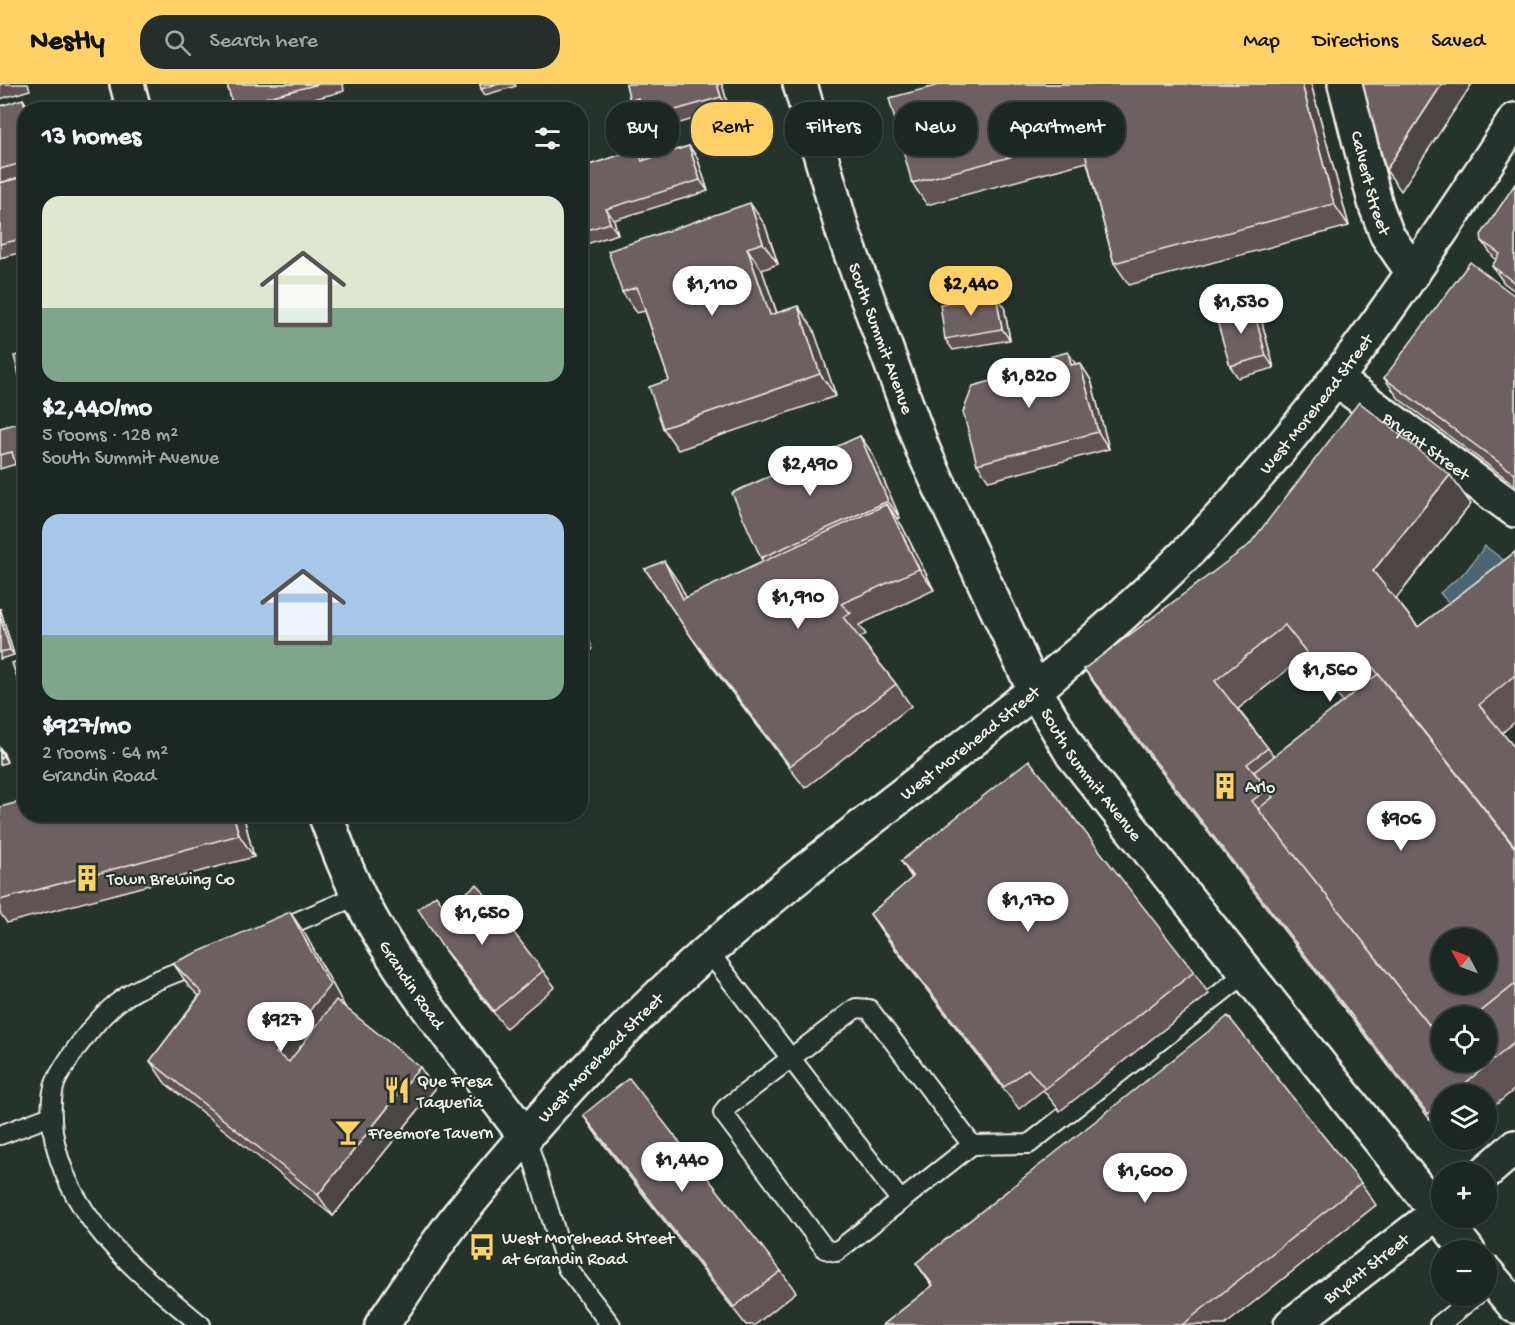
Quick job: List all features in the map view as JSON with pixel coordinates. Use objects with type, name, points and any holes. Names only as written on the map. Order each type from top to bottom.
[{"type":"street","points":[[127,84],[132,102]]},
{"type":"street","name":"South Summit Avenue","points":[[800,84],[843,232],[923,450],[1034,689],[1073,755],[1431,1201]]},
{"type":"street","name":"Calvert Street","points":[[1345,84],[1378,213],[1387,235],[1413,273]]},
{"type":"street","name":"West Morehead Street","points":[[382,1325],[456,1218],[526,1137],[602,1053],[708,951],[1034,689],[1107,628],[1186,553],[1266,466],[1337,380],[1413,273],[1515,120]]},
{"type":"street","name":"Bryant Street","points":[[1337,380],[1515,510]]},
{"type":"street","name":"Grandin Road","points":[[328,822],[359,896],[418,994],[526,1137]]},
{"type":"street","points":[[1497,1163],[1515,1148]]},
{"type":"street","name":"Bryant Street","points":[[1292,1325],[1431,1217]]},
{"type":"street","points":[[1497,1293],[1515,1306]]},
{"type":"lane","points":[[254,939],[359,896]]},
{"type":"lane","points":[[708,951],[901,1201]]},
{"type":"lane","points":[[201,1325],[131,1268],[98,1230],[80,1204],[56,1156],[51,1116],[56,1082],[77,1048],[105,1014],[133,992],[213,957]]},
{"type":"lane","points":[[972,1145],[868,1009],[856,1008],[726,1108],[724,1118],[825,1249],[836,1252],[972,1145],[1029,1144],[1246,973]]},
{"type":"lane","points":[[0,1136],[51,1116]]},
{"type":"lane","points":[[526,1137],[567,1268],[611,1325]]},
{"type":"lane","points":[[1439,1325],[1460,1306]]},
{"type":"water","points":[[1485,546],[1510,565],[1460,616],[1440,593],[1466,571]]},
{"type":"building","points":[[227,84],[319,84],[249,102],[232,102]]},
{"type":"building","points":[[480,84],[499,84],[481,89]]},
{"type":"building","points":[[626,84],[717,84],[721,97],[704,102],[691,102],[691,106],[679,109],[679,102],[639,102],[638,98],[630,101]]},
{"type":"building","points":[[943,84],[1302,84],[1334,204],[1114,263],[1086,156],[1125,156],[1125,102],[989,102],[989,156],[1013,156],[912,183],[905,156],[977,156],[977,102],[894,102],[894,116],[889,98]]},
{"type":"building","points":[[1363,84],[1442,84],[1386,170]]},
{"type":"building","points":[[23,99],[24,102],[18,102],[18,164],[0,169],[0,106]]},
{"type":"building","points":[[689,146],[700,180],[606,209],[610,223],[588,230],[588,165],[617,156],[640,156],[642,161],[658,156],[679,156],[679,149]]},
{"type":"building","points":[[18,178],[18,240],[0,244],[0,183]]},
{"type":"building","points":[[1515,184],[1515,283],[1492,266],[1500,254],[1482,241],[1481,235]]},
{"type":"building","points":[[750,203],[763,243],[747,248],[770,315],[798,306],[820,374],[663,428],[649,387],[669,380],[637,287],[622,292],[608,251]]},
{"type":"building","points":[[1470,262],[1515,296],[1515,474],[1384,378]]},
{"type":"building","points":[[996,295],[1002,329],[945,339],[940,304]]},
{"type":"building","points":[[1252,304],[1266,356],[1230,366],[1215,314]]},
{"type":"building","points":[[1068,352],[1071,365],[1080,363],[1098,432],[977,464],[963,412],[973,386],[999,379],[996,371]]},
{"type":"building","points":[[18,355],[18,371],[14,356]]},
{"type":"building","name":"Arlo","points":[[1359,402],[1450,475],[1373,571],[1418,627],[1515,552],[1515,675],[1479,705],[1515,748],[1515,847],[1372,666],[1338,693],[1285,625],[1215,681],[1268,748],[1247,764],[1268,789],[1252,801],[1431,1027],[1431,1072],[1479,1072],[1464,1084],[1431,1084],[1431,1112],[1428,1114],[1084,669],[1249,545]]},
{"type":"building","points":[[18,423],[18,473],[12,452],[0,455],[0,428]]},
{"type":"building","points":[[860,436],[888,501],[761,558],[732,493]]},
{"type":"building","points":[[887,504],[919,569],[841,604],[851,613],[843,617],[896,684],[790,766],[692,638],[645,569],[664,561],[683,599]]},
{"type":"building","points":[[0,616],[10,650],[0,652]]},
{"type":"building","points":[[18,661],[18,680],[12,663]]},
{"type":"building","points":[[1378,674],[1515,848],[1515,984],[1488,1006],[1431,1006],[1431,1027],[1258,809],[1273,797],[1254,772]]},
{"type":"building","points":[[1029,760],[1194,972],[1045,1089],[1028,1069],[1004,1087],[870,914],[913,877],[901,861]]},
{"type":"building","points":[[18,802],[18,822],[235,822],[239,835],[0,900],[0,807]]},
{"type":"building","points":[[477,884],[543,971],[494,1011],[443,948],[418,909],[436,895],[446,909]]},
{"type":"building","points":[[290,912],[330,985],[276,1053],[289,1062],[336,1000],[420,1067],[318,1195],[150,1061],[202,993],[173,963]]},
{"type":"building","name":"Arlo","points":[[1515,984],[1515,1042],[1497,1057],[1497,1006],[1488,1006]]},
{"type":"building","points":[[1228,1016],[1361,1183],[1182,1325],[883,1325],[933,1285],[916,1263]]},
{"type":"building","points":[[629,1078],[781,1271],[734,1307],[583,1115]]},
{"type":"place","name":"Arlo","points":[[1225,786]]},
{"type":"place","name":"Town Brewing Co","points":[[87,878]]},
{"type":"place","name":"Que Fresa Taqueria","points":[[397,1090]]},
{"type":"place","name":"Freemore Tavern","points":[[348,1132]]},
{"type":"place","name":"West Morehead Street at Grandin Road","points":[[482,1247]]}]
